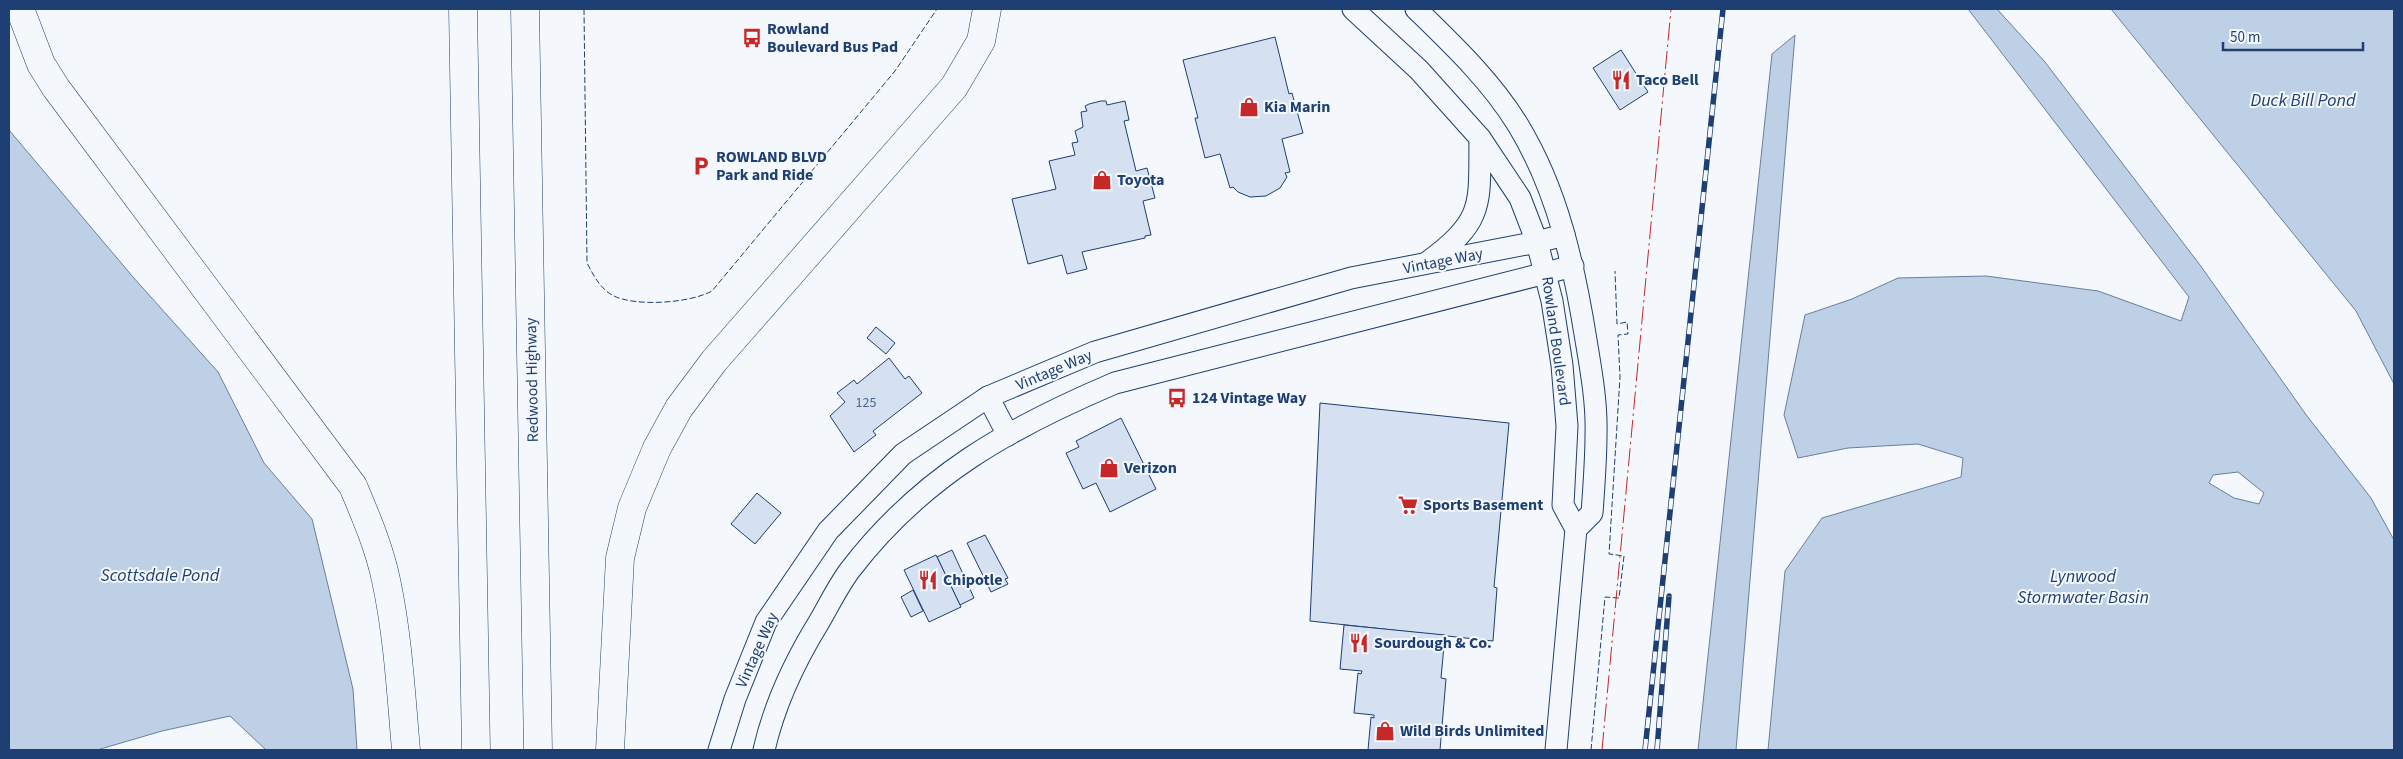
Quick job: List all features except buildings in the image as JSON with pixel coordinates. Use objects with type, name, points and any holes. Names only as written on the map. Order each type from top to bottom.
[{"type":"highway","points":[[20,9],[41,64],[56,88],[353,486],[368,521],[386,581],[396,643],[406,750]]},
{"type":"highway","points":[[463,9],[476,750]]},
{"type":"highway","name":"Redwood Highway","points":[[525,9],[538,750]]},
{"type":"highway","points":[[610,750],[620,558],[632,508],[656,448],[679,408],[714,361],[954,87],[981,41],[987,9]]},
{"type":"street","name":"Rowland Boulevard","points":[[1353,9],[1419,70],[1480,138],[1520,198],[1546,272],[1562,365],[1567,426],[1563,505],[1576,529],[1592,513],[1596,432],[1590,361],[1573,266],[1551,189],[1518,125],[1472,64],[1416,9]]},
{"type":"street","points":[[1425,264],[1451,245],[1471,222],[1480,197],[1480,138]]},
{"type":"street","name":"Vintage Way","points":[[719,750],[735,699],[766,622],[828,531],[903,454],[988,397],[1095,352],[1351,278],[1537,242],[1564,235]]},
{"type":"street","name":"Vintage Way","points":[[764,750],[768,733],[800,653],[850,570],[916,497],[968,457],[1051,410],[1115,383],[1573,266]]},
{"type":"street","points":[[988,397],[1008,435]]},
{"type":"street","points":[[1556,750],[1576,529]]},
{"type":"water","name":"Lynwood Stormwater Basin","points":[[1968,9],[1997,9],[2045,62],[2200,265],[2307,416],[2371,498],[2394,540],[2394,750],[1768,750],[1785,571],[1822,518],[1961,477],[1963,458],[1918,444],[1848,448],[1798,458],[1784,415],[1805,315],[1852,299],[1898,278],[1986,276],[2098,291],[2181,321],[2189,297]],"holes":[[[2238,472],[2264,493],[2259,504],[2234,498],[2209,483],[2213,475]]]},
{"type":"water","name":"Duck Bill Pond","points":[[2111,9],[2394,9],[2394,384],[2356,311]]},
{"type":"water","points":[[1795,35],[1736,750],[1698,750],[1772,54]]},
{"type":"water","name":"Scottsdale Pond","points":[[9,130],[133,277],[218,372],[264,463],[312,519],[353,689],[357,750],[266,750],[230,716],[162,731],[97,750],[9,750]]},
{"type":"railway","points":[[1645,750],[1723,9]]},
{"type":"railway","points":[[1657,750],[1669,596]]},
{"type":"fence","points":[[584,9],[587,263],[605,290],[614,296],[636,302],[677,301],[712,291],[895,71],[937,9]]},
{"type":"fence","points":[[1591,750],[1605,597],[1619,598],[1624,556],[1609,554],[1620,377],[1618,335],[1628,334],[1627,322],[1617,324],[1615,271]]},
{"type":"power","points":[[1602,750],[1671,9]]},
{"type":"place","name":"Rowland Boulevard Bus Pad","points":[[752,38]]},
{"type":"place","name":"Taco Bell","points":[[1621,80]]},
{"type":"place","name":"Kia Marin","points":[[1249,107]]},
{"type":"place","name":"ROWLAND BLVD Park and Ride","points":[[701,166]]},
{"type":"place","name":"Toyota","points":[[1102,180]]},
{"type":"place","name":"124 Vintage Way","points":[[1177,398]]},
{"type":"place","name":"Verizon","points":[[1109,468]]},
{"type":"place","name":"Sports Basement","points":[[1408,505]]},
{"type":"place","name":"Chipotle","points":[[928,580]]},
{"type":"place","name":"Sourdough & Co.","points":[[1359,643]]},
{"type":"place","name":"Wild Birds Unlimited","points":[[1385,731]]}]
